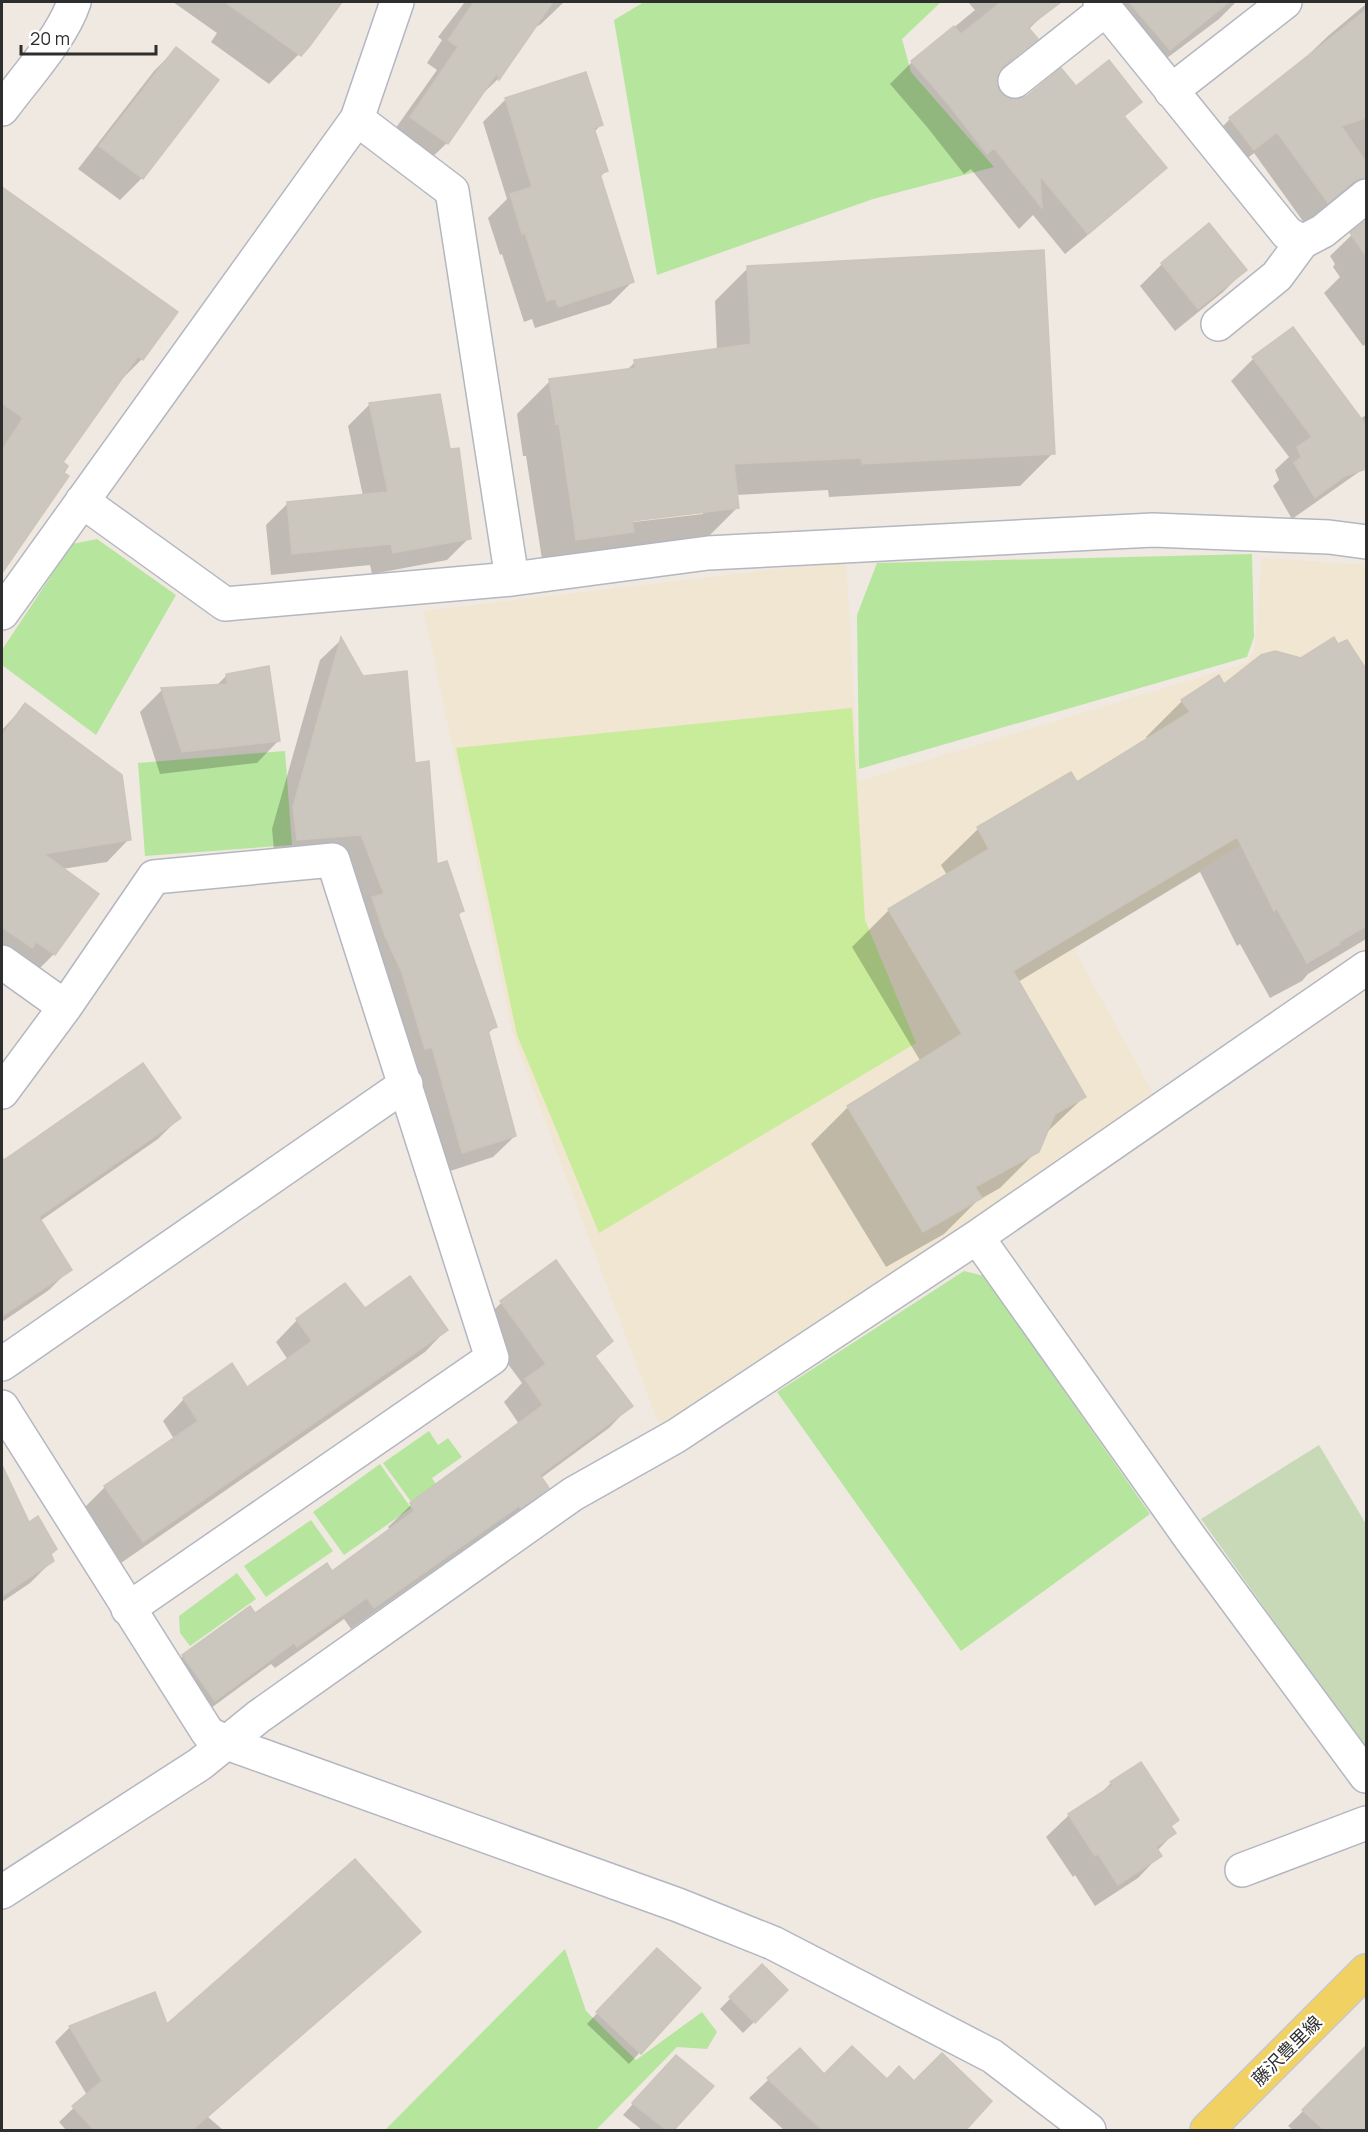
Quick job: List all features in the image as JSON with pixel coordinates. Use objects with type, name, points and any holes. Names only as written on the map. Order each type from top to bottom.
[{"type":"main road","name":"藤沢豊里線","points":[[1207,2130],[1366,1971]]},
{"type":"street","points":[[2,109],[55,38],[71,12],[74,2]]},
{"type":"street","points":[[2,613],[357,119],[397,2]]},
{"type":"street","points":[[1171,91],[1285,2]]},
{"type":"street","points":[[1015,81],[1103,5],[1287,233],[1302,242]]},
{"type":"street","points":[[357,119],[452,191],[512,579]]},
{"type":"street","points":[[1218,324],[1276,276],[1302,242],[1323,231],[1366,196]]},
{"type":"street","points":[[82,501],[225,604],[512,579],[708,553],[1130,531],[1329,537],[1366,542]]},
{"type":"street","points":[[2,1092],[65,1007],[154,877],[333,860],[492,1358],[128,1609]]},
{"type":"street","points":[[2,962],[65,1007]]},
{"type":"street","points":[[2,1892],[190,1770],[258,1717],[573,1494],[676,1436],[978,1237],[1366,968]]},
{"type":"street","points":[[2,1364],[406,1084]]},
{"type":"street","points":[[978,1237],[1191,1539],[1366,1776]]},
{"type":"street","points":[[2,1407],[208,1733],[227,1743],[678,1905],[773,1943],[992,2056],[1089,2130]]},
{"type":"street","points":[[1242,1870],[1366,1823]]},
{"type":"shaded area","points":[[1262,558],[1366,565],[1366,799],[1272,851],[1260,833],[1074,949],[1155,1097],[667,1425],[658,1422],[513,1035],[424,611],[846,561],[859,781],[1246,663],[1254,651]]},
{"type":"green space","points":[[644,2],[941,2],[902,39],[911,72],[994,167],[873,199],[657,275],[614,20]]},
{"type":"green space","points":[[97,539],[176,595],[96,735],[2,665],[2,650],[72,544]]},
{"type":"green space","points":[[1252,554],[1254,637],[1247,657],[859,769],[857,615],[877,563]]},
{"type":"green space","points":[[852,708],[865,920],[916,1043],[599,1233],[517,1035],[456,748]]},
{"type":"green space","points":[[285,751],[292,845],[145,856],[138,763]]},
{"type":"green space","points":[[964,1271],[984,1276],[1150,1514],[961,1651],[777,1392]]},
{"type":"green space","points":[[429,1431],[438,1445],[448,1438],[462,1457],[432,1478],[437,1486],[417,1510],[383,1463]]},
{"type":"green space","points":[[1319,1445],[1366,1524],[1366,1750],[1201,1519]]},
{"type":"green space","points":[[380,1464],[411,1508],[344,1555],[313,1512]]},
{"type":"green space","points":[[311,1520],[333,1551],[266,1597],[244,1566]]},
{"type":"green space","points":[[237,1573],[256,1599],[190,1646],[180,1633],[179,1616]]},
{"type":"green space","points":[[565,1949],[586,2011],[636,2060],[702,2012],[717,2032],[707,2049],[677,2047],[596,2130],[385,2130]]},
{"type":"building","points":[[225,2],[342,2],[301,56]]},
{"type":"building","points":[[474,2],[553,2],[499,80],[497,73],[448,144],[410,117],[458,47],[448,40]]},
{"type":"building","points":[[1001,2],[1061,2],[1028,27],[1038,39],[1003,66],[996,83],[1001,93],[1009,99],[1027,96],[1061,68],[1076,86],[1109,60],[1142,102],[1124,116],[1167,168],[1088,234],[1040,176],[1042,208],[994,148],[987,154],[911,61],[954,26],[961,34]]},
{"type":"building","points":[[1129,2],[1229,2],[1170,50]]},
{"type":"building","points":[[1366,10],[1366,118],[1341,126],[1366,162],[1366,178],[1354,181],[1328,203],[1277,132],[1254,150],[1229,118]]},
{"type":"building","points":[[176,47],[219,80],[143,179],[99,146]]},
{"type":"building","points":[[586,72],[603,125],[594,128],[608,171],[600,174],[634,282],[558,307],[555,298],[547,301],[510,194],[532,187],[505,98]]},
{"type":"building","points":[[2,187],[178,312],[143,360],[138,356],[63,462],[68,466],[64,473],[69,476],[2,573],[2,450],[23,418],[2,403]]},
{"type":"building","points":[[1366,220],[1366,256],[1350,233]]},
{"type":"building","points":[[1209,223],[1247,270],[1198,309],[1161,263]]},
{"type":"building","points":[[1044,250],[1055,454],[862,464],[861,458],[734,464],[739,508],[632,521],[634,532],[576,540],[559,423],[556,424],[549,379],[635,368],[634,360],[751,344],[747,266]]},
{"type":"building","points":[[1293,327],[1366,425],[1366,469],[1345,476],[1315,498],[1294,463],[1301,457],[1297,447],[1312,437],[1252,357]]},
{"type":"building","points":[[440,394],[450,449],[459,448],[471,539],[393,553],[391,544],[292,554],[287,502],[388,492],[369,403]]},
{"type":"building","points":[[341,637],[363,676],[407,671],[415,763],[429,761],[437,864],[447,861],[464,911],[458,913],[497,1027],[488,1030],[516,1136],[462,1153],[432,1047],[425,1049],[402,973],[385,936],[372,897],[384,894],[361,835],[297,840],[293,807]]},
{"type":"building","points":[[1334,637],[1338,644],[1347,640],[1366,669],[1366,926],[1307,963],[1277,909],[1274,911],[1237,837],[1013,971],[1086,1097],[1055,1114],[1039,1152],[975,1187],[982,1198],[923,1232],[847,1106],[962,1034],[888,909],[989,849],[977,827],[1071,772],[1077,782],[1190,712],[1181,700],[1219,675],[1224,684],[1261,655],[1275,651],[1301,658]]},
{"type":"building","points":[[269,666],[280,741],[182,752],[161,688],[227,684],[226,674]]},
{"type":"building","points":[[25,703],[122,775],[131,840],[44,854],[99,894],[55,955],[36,942],[32,948],[2,927],[2,735]]},
{"type":"building","points":[[143,1063],[181,1118],[39,1217],[72,1270],[2,1316],[2,1157],[4,1160]]},
{"type":"building","points":[[556,1260],[613,1341],[595,1356],[633,1406],[540,1475],[549,1488],[521,1508],[519,1506],[374,1608],[367,1598],[297,1647],[294,1643],[215,1701],[182,1655],[250,1606],[255,1613],[327,1563],[332,1571],[414,1511],[410,1503],[543,1405],[525,1379],[546,1364],[500,1301]]},
{"type":"building","points":[[410,1276],[448,1330],[143,1542],[104,1486],[198,1421],[183,1398],[232,1363],[247,1387],[312,1341],[296,1319],[345,1283],[365,1308]]},
{"type":"building","points":[[2,1465],[29,1522],[38,1516],[57,1549],[51,1554],[54,1561],[2,1596]]},
{"type":"building","points":[[1141,1762],[1179,1820],[1171,1826],[1176,1833],[1156,1847],[1162,1856],[1118,1885],[1098,1854],[1095,1856],[1068,1814],[1113,1785],[1110,1782]]},
{"type":"building","points":[[355,1859],[421,1932],[192,2130],[94,2130],[72,2106],[102,2081],[69,2026],[155,1992],[167,2024]]},
{"type":"building","points":[[657,1948],[701,1988],[641,2054],[596,2012]]},
{"type":"building","points":[[762,1964],[788,1990],[755,2023],[729,1997]]},
{"type":"building","points":[[852,2046],[887,2079],[899,2066],[914,2081],[942,2053],[992,2101],[966,2130],[822,2130],[767,2078],[800,2048],[824,2074]]},
{"type":"building","points":[[1366,2046],[1366,2130],[1324,2130],[1302,2110]]},
{"type":"building","points":[[676,2055],[714,2086],[674,2130],[666,2130],[632,2103]]}]
